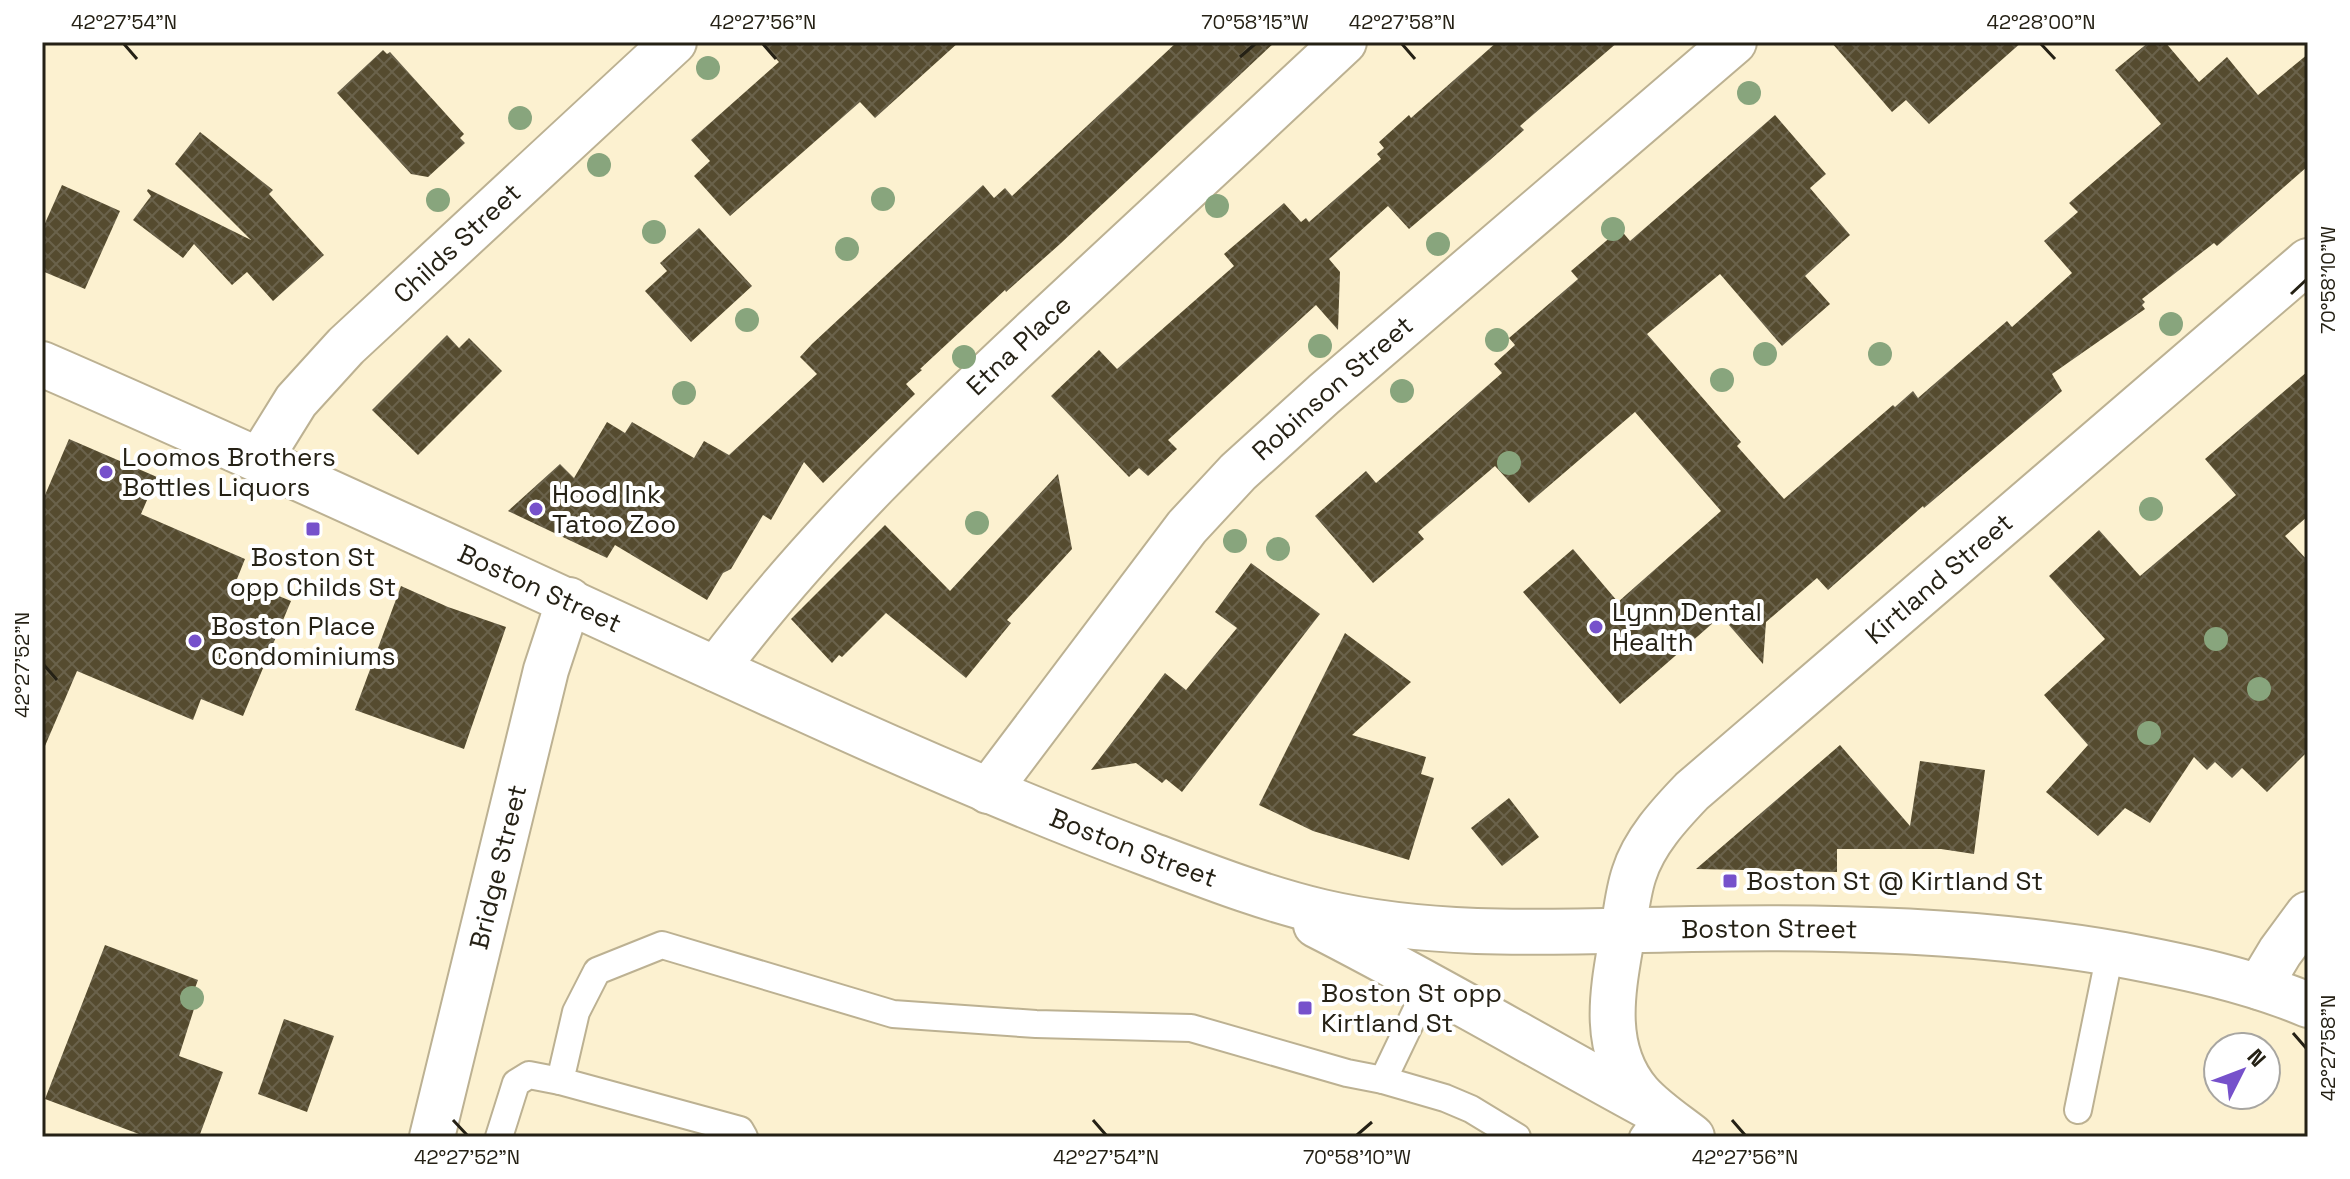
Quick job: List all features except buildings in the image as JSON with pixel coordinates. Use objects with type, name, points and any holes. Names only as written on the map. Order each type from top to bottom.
[{"type":"street","name":"Childs Street","points":[[260,459],[296,401],[346,346],[674,42]]},
{"type":"street","name":"Etna Place","points":[[716,669],[756,614],[913,445],[1344,42]]},
{"type":"street","name":"Robinson Street","points":[[988,791],[1178,538],[1238,472],[1324,394],[1734,42]]},
{"type":"street","name":"Kirtland Street","points":[[1665,1129],[1629,1080],[1615,1049],[1611,1000],[1633,877],[1639,860],[1661,825],[1692,791],[2308,261]]},
{"type":"street","name":"Boston Street","points":[[42,364],[260,459],[988,791],[1249,892],[1325,913],[1428,930],[1623,931],[1788,927],[1972,934],[2172,964],[2259,987],[2308,1005]]},
{"type":"street","name":"Bridge Street","points":[[432,1137],[546,670],[569,600]]},
{"type":"street","points":[[1249,892],[1429,984],[1540,1048],[1665,1129]]},
{"type":"street","points":[[2259,987],[2308,914]]},
{"type":"lane","points":[[560,1081],[576,1012],[597,971],[662,945],[893,1014],[1036,1024],[1191,1028],[1458,1103],[1517,1137]]},
{"type":"lane","points":[[2078,1110],[2110,953]]},
{"type":"lane","points":[[1383,1080],[1429,984]]},
{"type":"lane","points":[[499,1137],[516,1083],[529,1075],[740,1130],[744,1137]]},
{"type":"place","name":"Loomos Brothers Bottles Liquors","points":[[106,472]]},
{"type":"place","name":"Hood Ink Tatoo Zoo","points":[[536,509]]},
{"type":"place","name":"Boston St opp Childs St","points":[[313,529]]},
{"type":"place","name":"Lynn Dental Health","points":[[1596,627]]},
{"type":"place","name":"Boston Place Condominiums","points":[[195,641]]},
{"type":"place","name":"Boston St @ Kirtland St","points":[[1730,881]]},
{"type":"place","name":"Boston St opp Kirtland St","points":[[1305,1008]]}]
